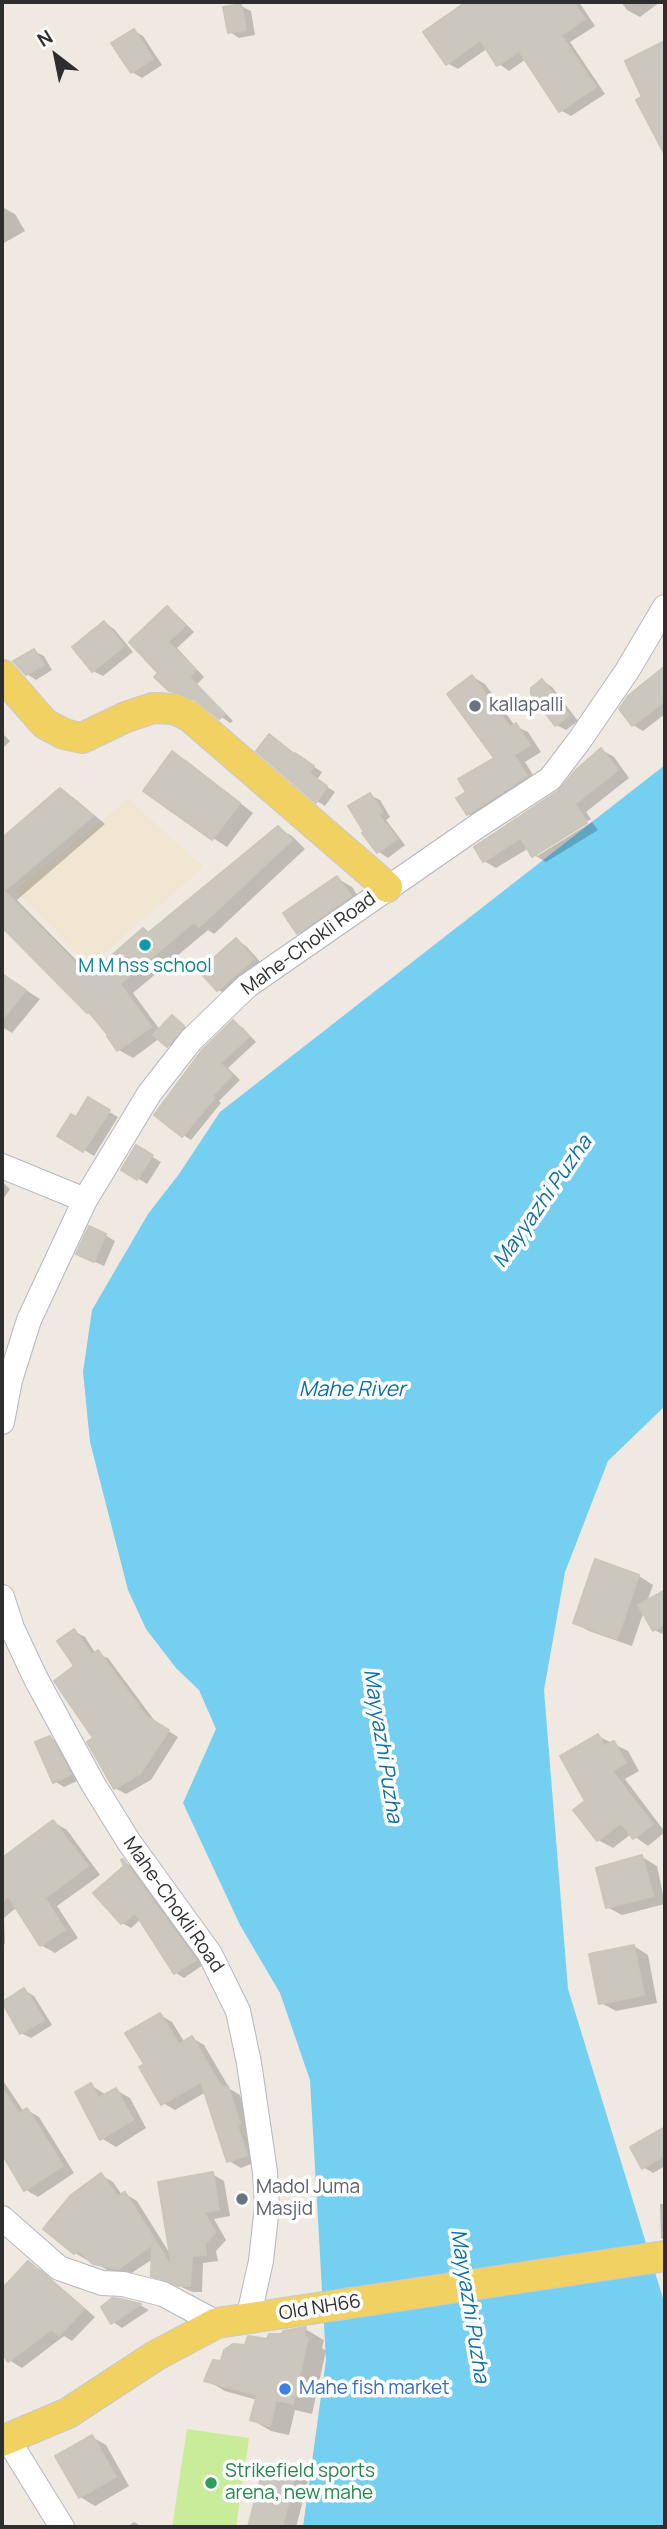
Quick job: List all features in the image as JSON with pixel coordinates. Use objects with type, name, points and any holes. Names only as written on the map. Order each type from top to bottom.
[{"type":"main road","points":[[2,675],[45,724],[64,734],[82,738],[153,708],[174,709],[188,716],[387,887]]},
{"type":"main road","name":"Old NH66","points":[[4,2440],[68,2413],[155,2356],[217,2323],[665,2256]]},
{"type":"street","name":"Mahe-Chokli Road","points":[[2,1422],[10,1380],[29,1320],[85,1200],[149,1094],[191,1040],[247,986],[387,887],[550,779],[627,671],[665,607]]},
{"type":"street","points":[[2,1166],[85,1200]]},
{"type":"street","name":"Mahe-Chokli Road","points":[[2,1597],[12,1628],[36,1679],[93,1784],[129,1842],[211,1954],[238,2011],[261,2138],[267,2206],[261,2261],[248,2319]]},
{"type":"street","points":[[2,2218],[59,2268],[102,2283],[123,2284],[163,2294],[217,2323]]},
{"type":"street","points":[[4,2440],[62,2527]]},
{"type":"shaded area","points":[[128,799],[204,867],[89,966],[15,890]]},
{"type":"green space","name":"Strikefield sports arena, new mahe","points":[[187,2429],[249,2438],[236,2527],[172,2527]]},
{"type":"water","name":"Mahe River","points":[[665,765],[665,1406],[608,1461],[565,1572],[544,1690],[568,1989],[665,2305],[665,2527],[303,2527],[326,2360],[310,2080],[280,1993],[240,1925],[183,1803],[216,1729],[199,1690],[176,1668],[146,1629],[128,1590],[90,1442],[83,1372],[92,1310],[148,1214],[179,1174],[220,1112]]},
{"type":"building","points":[[466,2],[573,2],[585,19],[561,35],[596,87],[559,112],[519,51],[497,66],[480,40],[446,65],[423,32]]},
{"type":"building","points":[[241,4],[246,30],[228,33],[223,7]]},
{"type":"building","points":[[134,29],[153,59],[131,73],[111,43]]},
{"type":"building","points":[[665,41],[665,155],[636,100],[642,97],[625,61]]},
{"type":"building","points":[[167,606],[185,626],[168,642],[196,670],[189,677],[225,714],[219,719],[196,700],[169,691],[154,677],[158,673],[129,642]]},
{"type":"building","points":[[104,621],[124,646],[92,672],[72,647]]},
{"type":"building","points":[[34,649],[44,665],[26,675],[13,661]]},
{"type":"building","points":[[665,666],[665,701],[632,726],[619,709],[628,696]]},
{"type":"building","points":[[472,675],[510,727],[516,723],[530,745],[514,755],[527,776],[467,815],[456,798],[466,792],[458,779],[494,758],[447,694]]},
{"type":"building","points":[[542,679],[569,715],[555,726],[531,694],[531,688]]},
{"type":"building","points":[[269,734],[314,766],[309,773],[327,786],[316,803],[256,751]]},
{"type":"building","points":[[601,748],[618,770],[575,804],[587,823],[532,857],[521,838],[483,862],[474,847],[558,791],[576,770]]},
{"type":"building","points":[[172,751],[240,803],[212,840],[143,791]]},
{"type":"building","points":[[60,788],[93,816],[4,891],[88,976],[143,928],[148,933],[278,826],[292,840],[199,927],[194,922],[120,984],[151,1027],[117,1051],[89,1012],[87,1013],[2,927],[2,838]]},
{"type":"building","points":[[370,793],[382,812],[378,814],[397,839],[377,853],[362,833],[364,832],[348,806]]},
{"type":"building","points":[[337,876],[351,896],[297,934],[283,913]]},
{"type":"building","points":[[236,938],[254,959],[217,991],[199,971]]},
{"type":"building","points":[[2,974],[26,990],[2,1020]]},
{"type":"building","points":[[172,1015],[184,1026],[167,1047],[153,1035]]},
{"type":"building","points":[[233,1020],[249,1037],[220,1063],[232,1075],[212,1096],[214,1098],[182,1137],[154,1115],[202,1050]]},
{"type":"building","points":[[88,1097],[110,1110],[83,1152],[57,1136],[71,1114],[76,1117]]},
{"type":"building","points":[[136,1145],[153,1155],[137,1180],[121,1170]]},
{"type":"building","points":[[89,1226],[106,1234],[94,1262],[76,1254]]},
{"type":"building","points":[[595,1559],[639,1575],[617,1639],[573,1623]]},
{"type":"building","points":[[665,1590],[665,1624],[653,1631],[638,1605]]},
{"type":"building","points":[[74,1629],[92,1655],[98,1650],[146,1716],[169,1730],[140,1774],[114,1789],[87,1742],[93,1738],[54,1681],[74,1666],[57,1641]]},
{"type":"building","points":[[598,1734],[604,1746],[614,1741],[626,1763],[612,1771],[653,1824],[633,1839],[621,1823],[597,1841],[573,1810],[585,1801],[560,1756]]},
{"type":"building","points":[[50,1736],[71,1774],[53,1783],[35,1742]]},
{"type":"building","points":[[53,1820],[88,1866],[45,1898],[65,1930],[40,1946],[8,1896],[2,1902],[2,1858]]},
{"type":"building","points":[[642,1855],[653,1896],[606,1908],[596,1868]]},
{"type":"building","points":[[123,1859],[196,1960],[174,1974],[135,1913],[121,1924],[93,1893],[124,1866],[121,1860]]},
{"type":"building","points":[[634,1945],[644,1995],[599,2004],[589,1954]]},
{"type":"building","points":[[24,1988],[44,2020],[20,2034],[2,2002]]},
{"type":"building","points":[[160,2013],[179,2044],[192,2036],[222,2088],[228,2086],[247,2155],[227,2162],[201,2082],[161,2105],[139,2067],[144,2064],[125,2033]]},
{"type":"building","points":[[91,2083],[98,2098],[116,2088],[133,2120],[100,2140],[75,2092]]},
{"type":"building","points":[[2,2088],[19,2113],[27,2108],[63,2166],[24,2191],[2,2154]]},
{"type":"building","points":[[665,2127],[665,2155],[642,2169],[630,2147]]},
{"type":"building","points":[[213,2172],[219,2210],[204,2212],[215,2232],[205,2244],[206,2255],[192,2256],[190,2286],[179,2286],[151,2276],[152,2245],[118,2269],[93,2264],[78,2250],[74,2254],[43,2229],[71,2195],[101,2173],[117,2196],[125,2192],[172,2268],[158,2182]]},
{"type":"building","points":[[28,2261],[84,2309],[59,2336],[52,2329],[8,2362],[2,2353],[2,2289]]},
{"type":"building","points":[[112,2298],[141,2304],[111,2324],[101,2307]]},
{"type":"building","points":[[306,2327],[304,2337],[308,2338],[293,2404],[276,2400],[270,2426],[250,2420],[257,2395],[204,2381],[213,2360],[221,2361],[224,2350],[233,2344],[245,2345],[248,2336],[267,2339],[269,2334],[282,2334],[283,2331]]},
{"type":"building","points":[[92,2435],[116,2477],[79,2498],[55,2456]]},
{"type":"building","points":[[264,2465],[296,2473],[282,2527],[248,2527]]},
{"type":"place","name":"kallapalli","points":[[475,706]]},
{"type":"place","name":"M M hss school","points":[[145,945]]},
{"type":"place","name":"Madol Juma Masjid","points":[[242,2199]]},
{"type":"place","name":"Mahe fish market","points":[[285,2389]]},
{"type":"place","name":"Strikefield sports arena, new mahe","points":[[211,2483]]},
{"type":"water label","name":"Mayyazhi Puzha","points":[[543,1202]]},
{"type":"water label","name":"Mayyazhi Puzha","points":[[382,1746]]},
{"type":"water label","name":"Mayyazhi Puzha","points":[[469,2306]]}]
